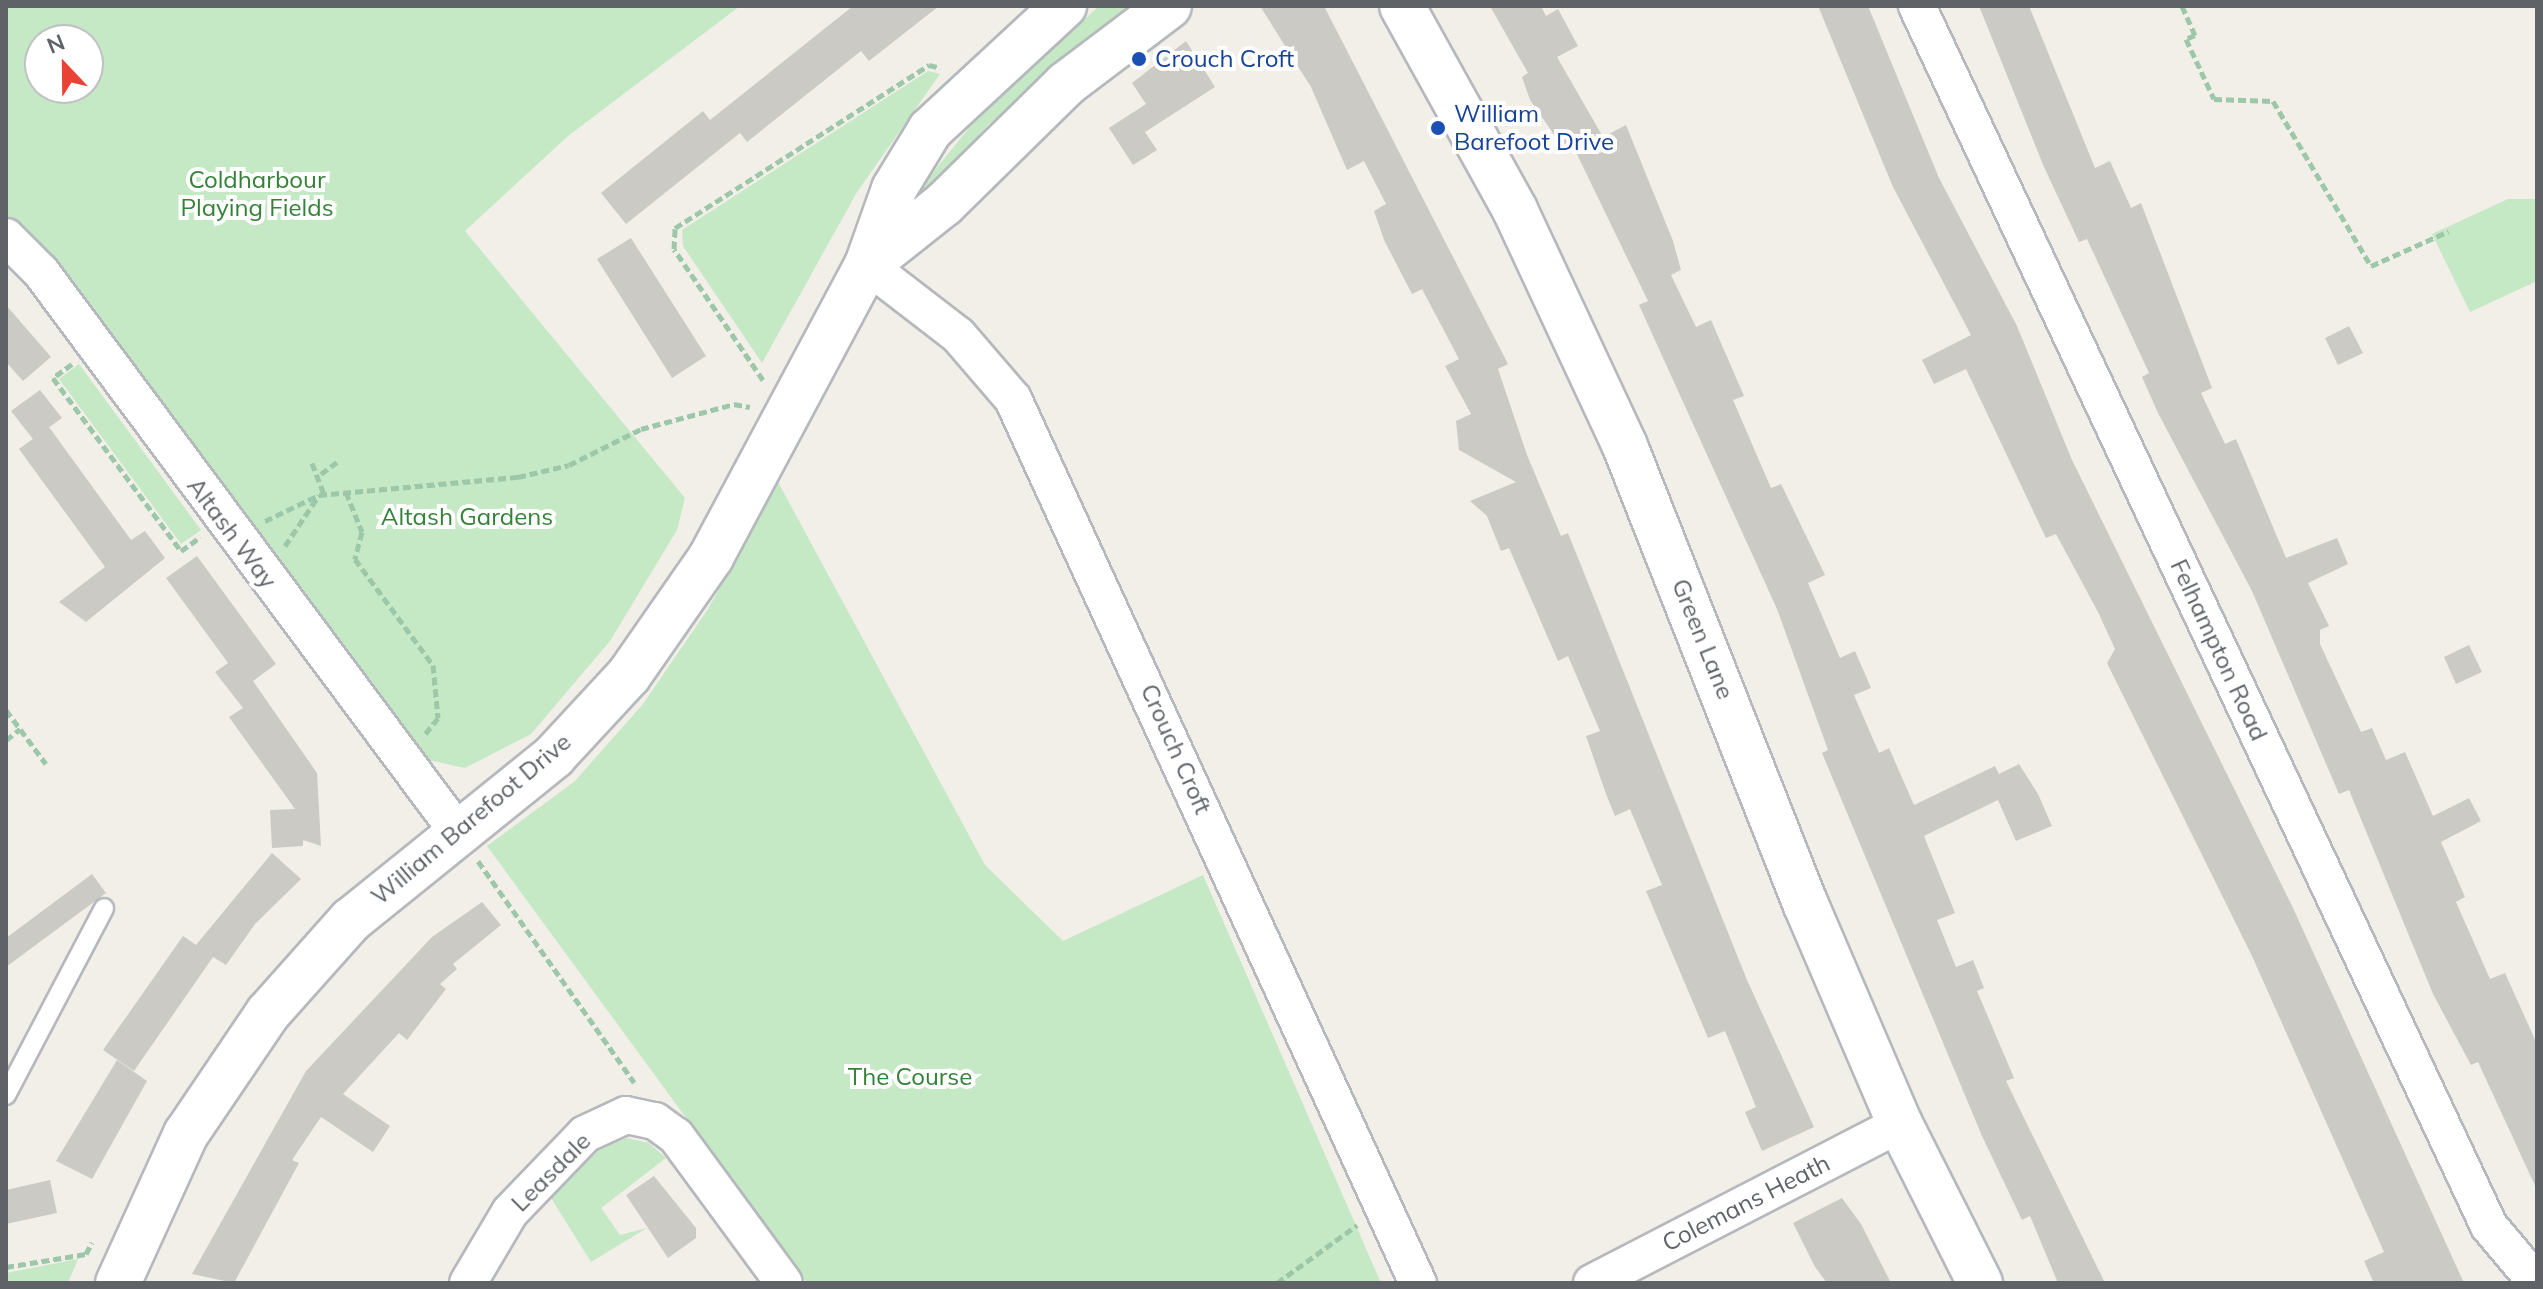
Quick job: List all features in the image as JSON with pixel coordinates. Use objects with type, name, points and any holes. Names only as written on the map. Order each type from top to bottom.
[{"type":"street","name":"William Barefoot Drive","points":[[118,1283],[186,1134],[268,1013],[351,920],[457,831],[554,756],[629,675],[711,557],[867,265],[894,189],[930,130],[979,79],[1064,6]]},
{"type":"street","name":"William Barefoot Drive","points":[[867,265],[944,204],[1066,84],[1169,6]]},
{"type":"street","name":"Green Lane","points":[[1402,6],[1515,210],[1625,446],[1900,1124],[1980,1283]]},
{"type":"street","name":"Felhampton Road","points":[[1917,6],[2489,1226],[2537,1283]]},
{"type":"street","name":"Altash Way","points":[[6,237],[94,346],[457,831]]},
{"type":"street","name":"Crouch Croft","points":[[867,265],[958,335],[1013,399],[1418,1283]]},
{"type":"street","name":"Leasdale","points":[[468,1283],[510,1212],[585,1134],[626,1115],[667,1128],[784,1283]]},
{"type":"street","name":"Colemans Heath","points":[[1592,1283],[1900,1124]]},
{"type":"lane","points":[[6,1095],[104,908]]},
{"type":"path","points":[[2182,6],[2195,35],[2186,39],[2214,99],[2273,101],[2371,266],[2449,231]]},
{"type":"path","points":[[786,414],[674,249],[675,228],[929,65],[979,79]]},
{"type":"path","points":[[94,346],[53,378],[181,551],[293,502],[322,495],[518,477],[569,465],[641,429],[734,404],[786,414]]},
{"type":"path","points":[[321,474],[337,462]]},
{"type":"path","points":[[265,578],[322,495],[321,474],[312,463]]},
{"type":"path","points":[[346,492],[362,532],[355,559],[433,665],[438,718],[400,756]]},
{"type":"path","points":[[6,710],[46,764]]},
{"type":"path","points":[[6,740],[20,729]]},
{"type":"path","points":[[457,831],[644,1096]]},
{"type":"path","points":[[1277,1283],[1383,1211]]},
{"type":"green space","name":"Coldharbour Playing Fields","points":[[6,6],[740,6],[568,136],[465,231],[685,498],[677,530],[610,641],[531,734],[465,768],[424,759],[189,437],[6,217]]},
{"type":"green space","points":[[1099,6],[1131,6],[988,125],[910,214],[905,207],[982,112]]},
{"type":"green space","points":[[928,71],[940,74],[857,192],[762,363],[683,246],[682,230]]},
{"type":"green space","points":[[2508,199],[2537,199],[2537,281],[2470,312],[2432,234]]},
{"type":"green space","points":[[79,364],[201,530],[181,544],[59,379]]},
{"type":"green space","name":"The Course","points":[[778,482],[985,865],[1063,941],[1203,875],[1381,1283],[807,1283],[487,846],[575,781],[643,704],[708,609]]},
{"type":"green space","points":[[627,1138],[649,1143],[666,1158],[601,1208],[620,1235],[647,1228],[591,1262],[551,1198],[601,1148]]},
{"type":"green space","points":[[78,1259],[68,1283],[6,1283],[6,1273]]},
{"type":"building","points":[[853,6],[939,6],[869,61],[861,51],[747,142],[740,133],[626,224],[601,193],[703,111],[710,120]]},
{"type":"building","points":[[1260,6],[1324,6],[1508,364],[1498,369],[1527,455],[1561,536],[1568,533],[1747,980],[1814,1127],[1762,1151],[1745,1112],[1756,1107],[1725,1031],[1708,1038],[1646,891],[1662,885],[1630,809],[1615,816],[1606,794],[1586,736],[1600,731],[1568,656],[1558,661],[1509,548],[1501,551],[1487,516],[1470,501],[1516,482],[1459,450],[1456,421],[1471,414],[1445,366],[1459,359],[1422,289],[1412,294],[1384,240],[1374,211],[1386,204],[1364,161],[1347,170],[1311,87]]},
{"type":"building","points":[[1490,6],[1541,6],[1546,16],[1558,9],[1578,46],[1557,57],[1603,137],[1626,125],[1673,241],[1681,270],[1671,275],[1696,327],[1711,320],[1744,396],[1733,400],[1771,488],[1781,484],[1825,575],[1808,583],[1840,658],[1855,651],[1871,688],[1854,695],[1879,753],[1889,748],[1914,805],[1995,766],[1999,774],[2019,764],[2038,794],[2052,826],[2016,841],[1998,800],[1924,836],[1955,913],[1937,920],[1956,967],[1973,960],[1984,988],[1977,991],[2014,1078],[2006,1081],[2105,1283],[2058,1283],[2030,1216],[2022,1220],[1982,1136],[1822,753],[1828,750],[1777,609],[1639,305],[1648,301],[1572,144],[1564,149],[1530,100],[1522,77],[1528,73]]},
{"type":"building","points":[[1818,6],[1868,6],[1939,178],[2017,326],[2072,460],[2293,908],[2464,1283],[2374,1283],[2364,1261],[2384,1252],[2252,956],[2107,663],[2115,649],[2098,612],[2056,534],[2046,538],[1966,369],[1934,384],[1922,360],[1971,335],[1893,187]]},
{"type":"building","points":[[1979,6],[2029,6],[2095,168],[2110,161],[2131,208],[2141,203],[2212,388],[2201,393],[2225,444],[2236,439],[2286,558],[2337,538],[2348,564],[2308,583],[2329,626],[2320,630],[2320,644],[2361,732],[2372,728],[2386,760],[2405,752],[2433,816],[2469,798],[2481,821],[2441,842],[2465,897],[2456,902],[2490,979],[2505,973],[2537,1044],[2537,1190],[2478,1062],[2471,1065],[2433,994],[2349,790],[2339,794],[2252,591],[2158,413],[2142,377],[2149,373],[2087,239],[2079,242],[2044,167]]},
{"type":"building","points":[[1186,41],[1215,87],[1145,132],[1157,150],[1133,165],[1109,128],[1146,104],[1132,83]]},
{"type":"building","points":[[631,238],[706,356],[672,378],[597,259]]},
{"type":"building","points":[[6,305],[51,357],[23,381],[6,362]]},
{"type":"building","points":[[2349,326],[2363,353],[2338,365],[2325,338]]},
{"type":"building","points":[[40,390],[62,418],[33,439],[11,411]]},
{"type":"building","points":[[49,427],[131,540],[145,531],[165,558],[86,622],[59,602],[105,567],[19,449]]},
{"type":"building","points":[[197,556],[276,664],[253,681],[317,773],[321,846],[303,840],[303,846],[272,848],[270,810],[295,809],[229,717],[243,708],[215,672],[228,663],[166,578]]},
{"type":"building","points":[[2469,645],[2482,672],[2456,684],[2444,657]]},
{"type":"building","points":[[272,853],[301,879],[255,924],[226,965],[213,957],[134,1071],[103,1050],[183,936],[196,945]]},
{"type":"building","points":[[92,874],[106,893],[6,967],[6,938]]},
{"type":"building","points":[[482,902],[501,925],[453,964],[457,969],[440,984],[446,989],[407,1040],[399,1033],[343,1094],[390,1126],[373,1152],[321,1117],[292,1160],[299,1163],[234,1283],[192,1274],[306,1071],[432,937]]},
{"type":"building","points":[[117,1060],[147,1081],[92,1179],[56,1161]]},
{"type":"building","points":[[654,1176],[696,1228],[696,1238],[668,1258],[626,1195]]},
{"type":"building","points":[[50,1180],[57,1213],[6,1224],[6,1190]]},
{"type":"building","points":[[1842,1198],[1861,1224],[1891,1283],[1827,1283],[1815,1267],[1793,1223]]},
{"type":"place","name":"Crouch Croft","points":[[1139,59]]},
{"type":"place","name":"William Barefoot Drive","points":[[1438,128]]},
{"type":"park label","name":"Altash Gardens","points":[[467,517]]}]
